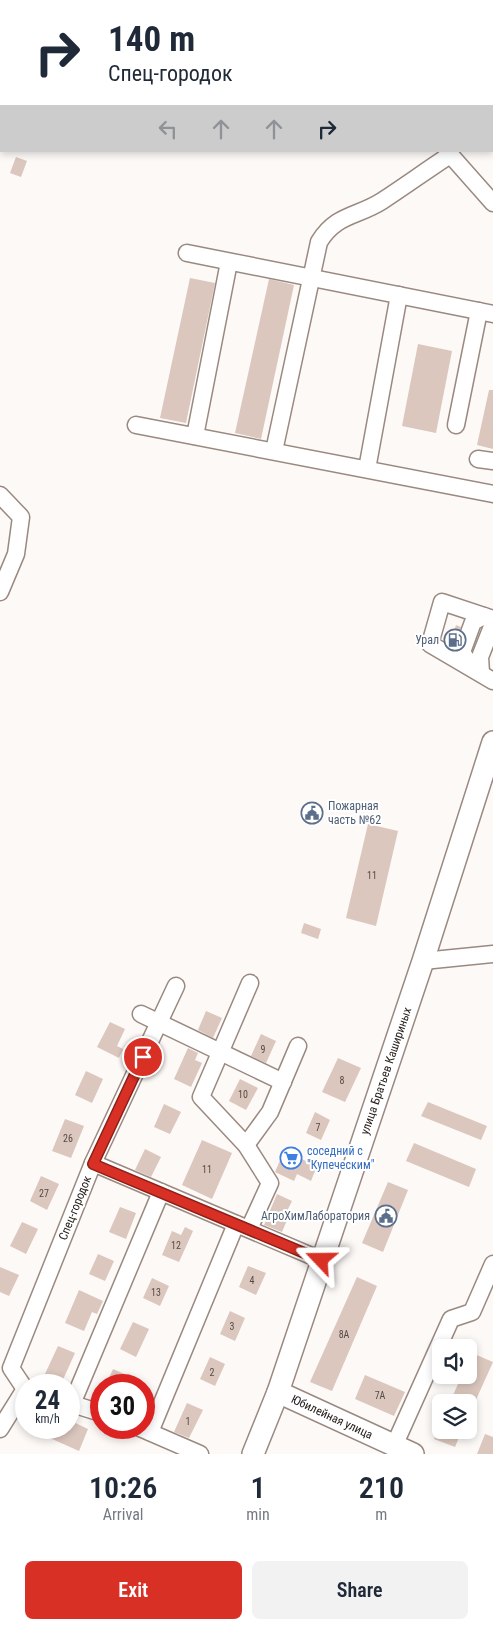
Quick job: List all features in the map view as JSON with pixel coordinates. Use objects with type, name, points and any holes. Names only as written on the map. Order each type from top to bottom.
[{"type":"main road","name":"улица Братьев Кашириных","points":[[253,1454],[278,1392],[423,961],[493,742]]},
{"type":"main road","name":"Юбилейная улица","points":[[278,1392],[404,1450]]},
{"type":"street","points":[[274,451],[310,278],[319,242],[327,229],[337,221],[380,202],[448,153],[493,203]]},
{"type":"street","points":[[187,253],[486,312],[456,425]]},
{"type":"street","points":[[195,436],[229,262]]},
{"type":"street","points":[[367,469],[399,295]]},
{"type":"street","points":[[136,425],[493,494]]},
{"type":"street","points":[[0,495],[21,517],[16,554],[0,592]]},
{"type":"street","points":[[482,673],[430,644],[442,602],[490,620]]},
{"type":"street","points":[[482,673],[462,652],[473,622],[490,620]]},
{"type":"street","points":[[423,961],[493,954]]},
{"type":"street","points":[[155,1409],[243,1227],[270,1182],[246,1145],[201,1097],[250,983]]},
{"type":"street","name":"Спец-городок","points":[[15,1374],[11,1368],[93,1164],[176,986]]},
{"type":"street","points":[[141,1014],[160,1021],[283,1082]]},
{"type":"street","points":[[246,1145],[270,1112],[298,1046]]},
{"type":"street","points":[[93,1164],[321,1260]]},
{"type":"street","points":[[80,1380],[161,1192]]},
{"type":"street","points":[[404,1450],[451,1319],[472,1312],[493,1264]]},
{"type":"street","name":"Спец-городок","points":[[0,1429],[15,1406]]},
{"type":"street","points":[[155,1434],[200,1454]]},
{"type":"building","points":[[16,157],[27,161],[21,177],[10,173]]},
{"type":"building","points":[[190,278],[215,283],[186,423],[160,418]]},
{"type":"building","points":[[269,279],[294,285],[261,439],[235,433]]},
{"type":"building","points":[[418,344],[452,351],[436,433],[402,426]]},
{"type":"building","points":[[489,390],[493,390],[493,449],[477,445]]},
{"type":"building","points":[[456,625],[461,627],[455,642],[451,641]]},
{"type":"building","points":[[368,824],[398,831],[376,926],[346,918]]},
{"type":"building","points":[[304,923],[321,929],[318,939],[301,933]]},
{"type":"building","points":[[206,1011],[222,1018],[213,1038],[198,1030]]},
{"type":"building","points":[[110,1022],[125,1029],[117,1046],[123,1049],[119,1058],[97,1047]]},
{"type":"building","points":[[261,1034],[276,1041],[266,1063],[251,1056]]},
{"type":"building","points":[[188,1048],[198,1053],[195,1060],[202,1063],[191,1087],[174,1079]]},
{"type":"building","points":[[338,1058],[361,1068],[345,1102],[322,1092]]},
{"type":"building","points":[[86,1071],[103,1079],[92,1103],[75,1095]]},
{"type":"building","points":[[240,1079],[258,1088],[246,1110],[229,1101]]},
{"type":"building","points":[[428,1102],[487,1126],[481,1140],[421,1116]]},
{"type":"building","points":[[164,1104],[181,1112],[170,1134],[154,1127]]},
{"type":"building","points":[[315,1112],[330,1120],[321,1140],[306,1133]]},
{"type":"building","points":[[65,1119],[84,1126],[71,1158],[52,1151]]},
{"type":"building","points":[[202,1140],[232,1153],[212,1199],[182,1185]]},
{"type":"building","points":[[414,1143],[476,1169],[469,1187],[406,1161]]},
{"type":"building","points":[[145,1149],[161,1157],[151,1177],[135,1170]]},
{"type":"building","name":"соседний с \"Купеческим\"","points":[[284,1151],[317,1166],[311,1181],[297,1174],[294,1181],[275,1172]]},
{"type":"building","points":[[41,1176],[59,1184],[47,1210],[30,1201]]},
{"type":"building","name":"АгроХимЛаборатория","points":[[388,1182],[408,1190],[383,1252],[362,1243]]},
{"type":"building","points":[[277,1194],[292,1201],[287,1211],[290,1213],[282,1232],[264,1225]]},
{"type":"building","points":[[120,1207],[136,1213],[126,1239],[109,1232]]},
{"type":"building","points":[[22,1222],[38,1229],[26,1254],[10,1246]]},
{"type":"building","points":[[185,1227],[193,1231],[179,1262],[162,1255],[172,1231],[181,1235]]},
{"type":"building","points":[[98,1254],[114,1261],[105,1281],[89,1274]]},
{"type":"building","points":[[248,1266],[266,1273],[256,1295],[239,1287]]},
{"type":"building","points":[[0,1267],[19,1275],[9,1296],[0,1292]]},
{"type":"building","points":[[357,1277],[377,1286],[332,1391],[310,1382]]},
{"type":"building","points":[[152,1278],[169,1286],[160,1306],[143,1298]]},
{"type":"building","points":[[79,1290],[103,1301],[97,1314],[92,1312],[84,1331],[65,1323]]},
{"type":"building","points":[[230,1311],[245,1318],[235,1341],[220,1334]]},
{"type":"building","points":[[133,1322],[149,1329],[136,1357],[120,1349]]},
{"type":"building","points":[[58,1346],[75,1353],[66,1374],[45,1374]]},
{"type":"building","points":[[477,1355],[493,1362],[477,1398],[477,1394],[454,1394],[458,1384],[477,1384]]},
{"type":"building","points":[[210,1357],[225,1364],[215,1386],[200,1379]]},
{"type":"building","points":[[113,1369],[124,1374],[111,1374]]},
{"type":"building","points":[[365,1375],[405,1392],[394,1416],[355,1399]]},
{"type":"building","points":[[187,1403],[203,1410],[189,1438],[174,1432]]},
{"type":"building","points":[[80,1425],[88,1429],[79,1451],[52,1439],[80,1439]]},
{"type":"building","points":[[485,1434],[493,1437],[493,1454],[477,1454]]},
{"type":"building","points":[[434,1439],[458,1439],[455,1447]]},
{"type":"place","name":"Урал","points":[[455,640]]},
{"type":"place","name":"Пожарная часть №62","points":[[312,813]]},
{"type":"place","name":"соседний с \"Купеческим\"","points":[[291,1158]]},
{"type":"place","name":"АгроХимЛаборатория","points":[[386,1216]]},
{"type":"route","points":[[143,1057],[93,1164],[321,1260]]}]
